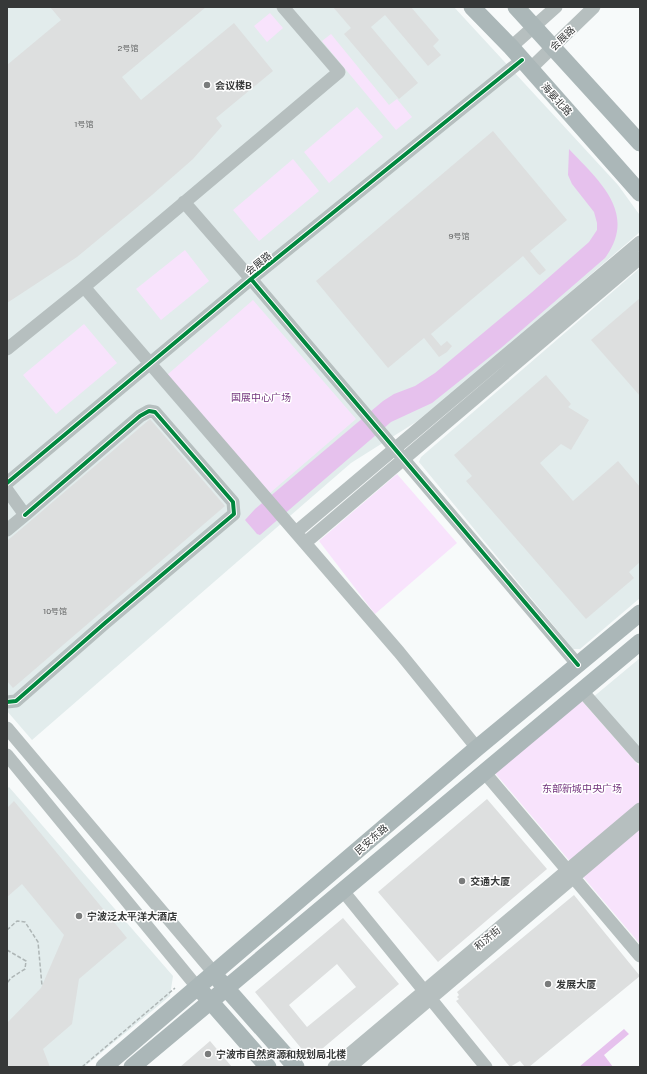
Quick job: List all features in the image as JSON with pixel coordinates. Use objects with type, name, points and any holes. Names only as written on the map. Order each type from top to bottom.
[{"type":"main road","name":"海晏北路","points":[[472,7],[511,47],[640,193]]},
{"type":"main road","points":[[516,7],[640,143]]},
{"type":"main road","name":"民安东路","points":[[104,1067],[477,748],[578,666],[640,613]]},
{"type":"main road","points":[[132,1067],[640,642]]},
{"type":"main road","points":[[214,973],[226,989],[296,1067]]},
{"type":"main road","points":[[197,987],[268,1067]]},
{"type":"street","points":[[7,349],[84,287],[338,72],[283,7]]},
{"type":"street","points":[[511,47],[556,7]]},
{"type":"street","name":"会展路","points":[[7,482],[252,279],[526,65],[553,47],[594,7]]},
{"type":"street","points":[[184,202],[252,279],[578,666]]},
{"type":"street","points":[[305,543],[400,454],[640,242]]},
{"type":"street","points":[[296,532],[400,454],[640,258]]},
{"type":"street","points":[[84,287],[399,652],[477,748]]},
{"type":"street","points":[[7,530],[140,416],[149,410],[155,412],[233,502],[234,514],[105,623],[16,701],[7,702]]},
{"type":"street","points":[[7,490],[25,515]]},
{"type":"street","points":[[582,691],[640,756]]},
{"type":"street","points":[[7,728],[214,973]]},
{"type":"street","points":[[7,755],[197,987]]},
{"type":"street","points":[[485,773],[640,956]]},
{"type":"street","name":"和济街","points":[[334,1067],[427,995],[570,874],[640,809]]},
{"type":"street","name":"和济街","points":[[570,874],[640,821]]},
{"type":"street","points":[[343,891],[486,1067]]},
{"type":"street","name":"和济街","points":[[350,1067],[427,995]]},
{"type":"path","points":[[7,930],[17,922],[25,922],[38,942],[42,986]]},
{"type":"path","points":[[7,950],[26,961],[25,969],[7,982]]},
{"type":"path","points":[[82,1067],[175,988]]},
{"type":"shaded area","points":[[7,7],[454,7],[618,185],[639,214],[640,232],[479,371],[416,422],[351,463],[32,740],[7,711]]},
{"type":"shaded area","points":[[569,149],[602,186],[611,199],[616,212],[618,226],[614,242],[605,258],[501,348],[432,403],[391,422],[260,535],[257,534],[245,520],[255,509],[383,401],[394,394],[415,386],[435,373],[531,293],[589,242],[597,230],[597,223],[594,212],[572,184],[568,175]]},
{"type":"shaded area","points":[[640,268],[640,598],[580,649],[573,649],[419,462],[421,457]]},
{"type":"shaded area","points":[[640,658],[640,753],[592,698]]},
{"type":"shaded area","points":[[9,787],[173,976],[170,996],[84,1067],[7,1067],[7,789]]},
{"type":"shaded area","points":[[624,1029],[629,1034],[604,1055],[613,1067],[579,1067]]},
{"type":"green space","points":[[270,13],[283,28],[267,42],[254,26]]},
{"type":"green space","points":[[331,34],[389,105],[397,99],[412,117],[396,130],[322,41]]},
{"type":"green space","points":[[357,107],[383,137],[329,183],[304,152]]},
{"type":"green space","points":[[293,159],[319,191],[259,241],[233,210]]},
{"type":"green space","points":[[185,250],[209,281],[161,320],[136,289]]},
{"type":"green space","name":"国展中心广场","points":[[253,300],[356,419],[270,493],[167,375]]},
{"type":"green space","points":[[84,324],[117,363],[56,414],[23,375]]},
{"type":"green space","points":[[397,474],[457,543],[375,614],[319,541]]},
{"type":"green space","name":"东部新城中央广场","points":[[582,701],[640,767],[640,944],[495,773]]},
{"type":"building","points":[[50,7],[206,7],[122,77],[141,100],[234,23],[273,71],[216,118],[222,126],[193,159],[152,195],[77,257],[7,303],[7,65],[61,20]]},
{"type":"building","points":[[333,7],[411,7],[439,40],[433,46],[441,55],[428,66],[385,15],[371,27],[418,83],[399,99],[344,34],[351,28]]},
{"type":"building","points":[[493,131],[567,220],[530,251],[546,270],[540,275],[538,274],[523,256],[431,334],[441,346],[447,341],[452,346],[447,352],[439,357],[424,338],[388,368],[316,281]]},
{"type":"building","points":[[640,298],[640,396],[591,340]]},
{"type":"building","points":[[546,375],[571,404],[568,407],[589,420],[571,450],[561,444],[540,463],[573,501],[618,461],[640,487],[640,562],[629,572],[634,578],[586,619],[466,481],[472,476],[454,455]]},
{"type":"building","points":[[150,419],[225,506],[13,688],[7,681],[7,541]]},
{"type":"building","name":"交通大厦","points":[[487,799],[547,869],[438,962],[378,892]]},
{"type":"building","name":"宁波泛太平洋大酒店","points":[[14,801],[127,938],[79,979],[72,1024],[43,1049],[50,1067],[9,1067],[7,1060],[7,1023],[41,988],[64,935],[22,884],[7,897],[7,808]]},
{"type":"building","name":"发展大厦","points":[[574,895],[640,976],[529,1067],[525,1067],[520,1061],[510,1067],[456,1001],[459,999],[457,997],[459,995],[457,992]]},
{"type":"building","points":[[343,918],[399,984],[310,1059],[255,992]],"holes":[[[337,964],[356,987],[307,1027],[289,1005]]]},
{"type":"building","name":"宁波市自然资源和规划局北楼","points":[[210,1041],[232,1067],[180,1067]]},
{"type":"cycle path","points":[[7,483],[251,279],[522,60]]},
{"type":"cycle path","points":[[251,279],[578,665]]},
{"type":"cycle path","points":[[7,702],[16,701],[105,623],[234,514],[233,502],[155,412],[149,411],[140,416],[25,515]]},
{"type":"place","name":"会议楼B","points":[[207,85]]},
{"type":"place","name":"交通大厦","points":[[462,881]]},
{"type":"place","name":"宁波泛太平洋大酒店","points":[[79,916]]},
{"type":"place","name":"发展大厦","points":[[548,984]]},
{"type":"place","name":"宁波市自然资源和规划局北楼","points":[[208,1054]]}]
